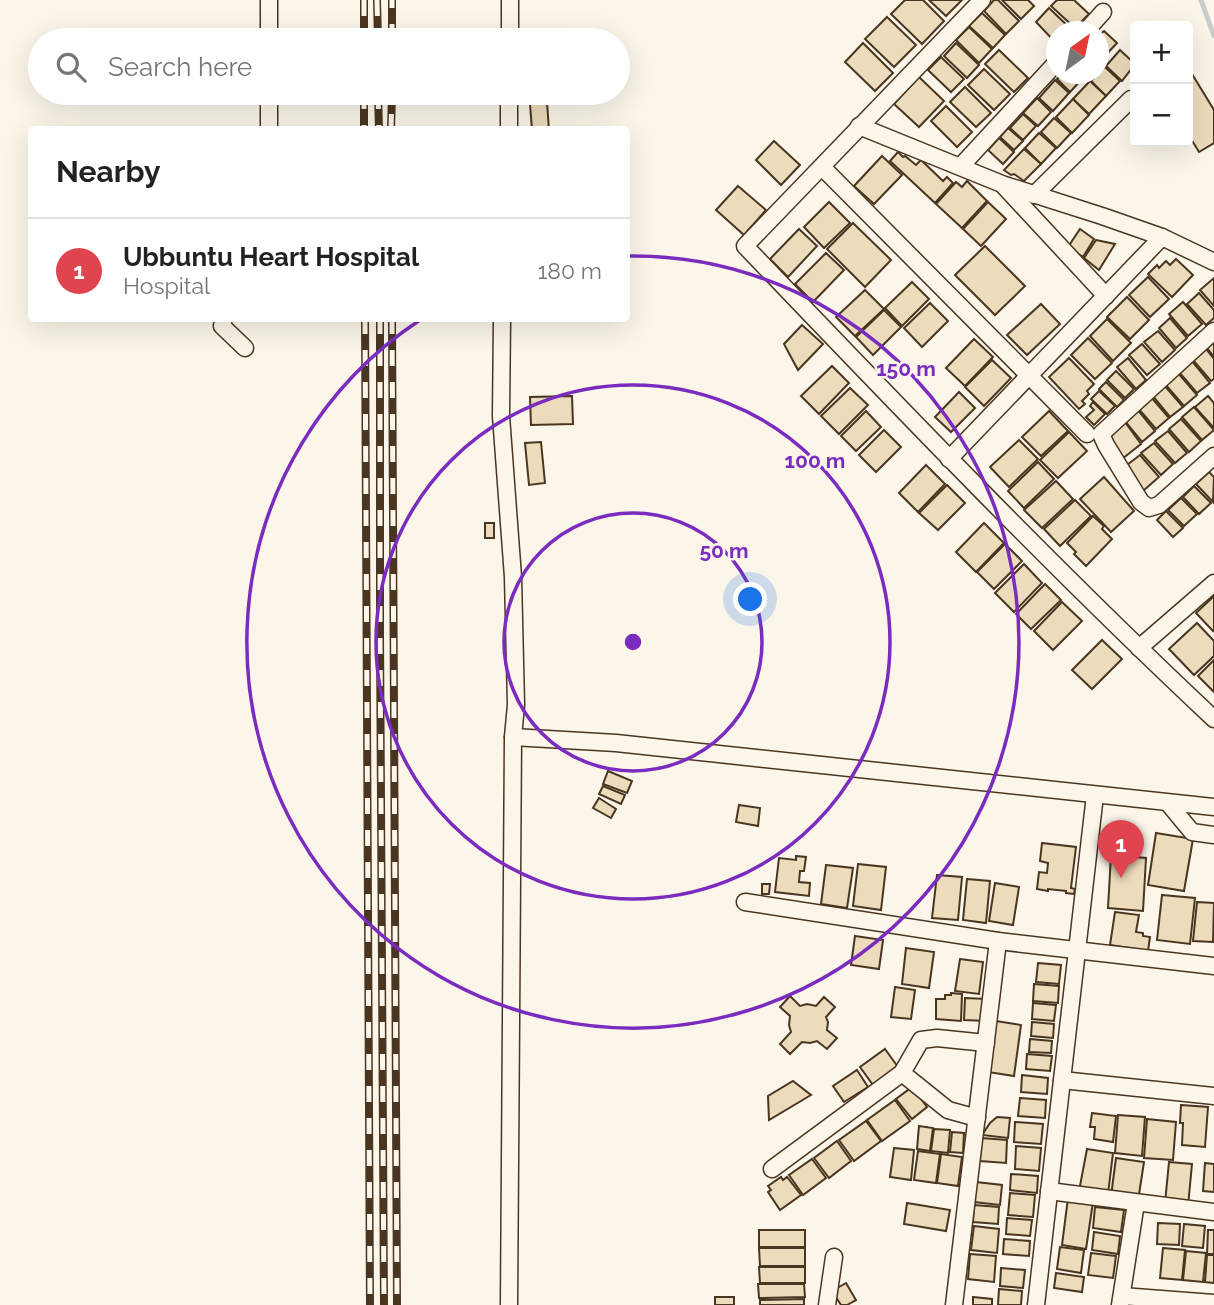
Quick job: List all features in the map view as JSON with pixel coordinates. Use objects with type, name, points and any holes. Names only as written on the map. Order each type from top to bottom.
[{"type":"street","points":[[269,0],[269,28]]},
{"type":"street","points":[[510,0],[510,28]]},
{"type":"street","points":[[982,0],[745,246],[949,459],[1214,719]]},
{"type":"street","points":[[1095,21],[1103,12]]},
{"type":"street","points":[[961,166],[1046,74]]},
{"type":"street","points":[[1034,195],[1130,100]]},
{"type":"street","points":[[269,105],[269,126]]},
{"type":"street","points":[[509,105],[509,126]]},
{"type":"street","points":[[859,126],[1002,184],[1162,237],[1214,261]]},
{"type":"street","points":[[822,167],[1087,434]]},
{"type":"street","points":[[1002,184],[1106,296]]},
{"type":"street","points":[[949,459],[1162,237]]},
{"type":"street","points":[[222,322],[222,326],[245,348]]},
{"type":"street","points":[[502,322],[501,416],[513,577],[516,705],[513,737],[509,1305]]},
{"type":"street","points":[[1214,331],[1101,435],[1140,502],[1149,508],[1159,505],[1214,456]]},
{"type":"street","points":[[1139,648],[1214,583]]},
{"type":"street","points":[[513,737],[616,743],[1214,807]]},
{"type":"street","points":[[1036,1305],[1095,795]]},
{"type":"street","points":[[1168,803],[1192,832],[1214,835]]},
{"type":"street","points":[[746,902],[998,941],[1214,966]]},
{"type":"street","points":[[954,1305],[998,941]]},
{"type":"street","points":[[772,1169],[902,1073],[921,1040],[937,1038],[986,1043]]},
{"type":"street","points":[[902,1073],[948,1110],[977,1118]]},
{"type":"street","points":[[1062,1080],[1214,1096]]},
{"type":"street","points":[[1049,1191],[1214,1212]]},
{"type":"street","points":[[1136,1203],[1121,1301],[1214,1303]]},
{"type":"street","points":[[827,1305],[834,1257]]},
{"type":"building","points":[[905,0],[923,0],[944,21],[922,44],[891,14]]},
{"type":"building","points":[[929,0],[962,0],[946,16]]},
{"type":"building","points":[[994,0],[998,0],[1019,21],[1006,34],[984,11]]},
{"type":"building","points":[[1002,0],[1028,0],[1034,6],[1021,19]]},
{"type":"building","points":[[1057,0],[1074,0],[1089,14],[1082,21],[1067,21],[1051,6]]},
{"type":"building","points":[[1049,8],[1063,21],[1046,21],[1046,32],[1036,22]]},
{"type":"building","points":[[982,13],[1005,35],[993,48],[969,26]]},
{"type":"building","points":[[887,17],[916,45],[894,67],[865,39]]},
{"type":"building","points":[[969,27],[992,49],[979,63],[956,40]]},
{"type":"building","points":[[1109,36],[1117,43],[1109,52]]},
{"type":"building","points":[[863,43],[893,73],[875,91],[845,62]]},
{"type":"building","points":[[956,43],[979,65],[967,78],[944,56]]},
{"type":"building","points":[[999,50],[1028,78],[1014,92],[985,64]]},
{"type":"building","points":[[1120,50],[1130,59],[1130,71],[1122,81],[1109,69],[1109,63]]},
{"type":"building","points":[[941,57],[964,79],[951,92],[928,70]]},
{"type":"building","points":[[984,69],[1010,94],[994,110],[968,85]]},
{"type":"building","points":[[1109,71],[1120,81],[1106,96],[1094,84],[1109,84]]},
{"type":"building","points":[[1193,76],[1214,110],[1214,143],[1199,152],[1193,142]]},
{"type":"building","points":[[919,77],[944,101],[919,127],[894,104]]},
{"type":"building","points":[[1051,84],[1059,84],[1069,93],[1053,111],[1039,98]]},
{"type":"building","points":[[1062,84],[1078,84],[1070,92]]},
{"type":"building","points":[[1087,84],[1093,84],[1106,96],[1089,114],[1073,99]]},
{"type":"building","points":[[965,87],[991,113],[976,127],[950,102]]},
{"type":"building","points":[[1037,98],[1051,112],[1038,126],[1023,113]]},
{"type":"building","points":[[1073,99],[1089,115],[1072,133],[1056,117]]},
{"type":"building","points":[[530,105],[547,105],[549,126],[532,126]]},
{"type":"building","points":[[946,106],[972,132],[957,147],[931,121]]},
{"type":"building","points":[[1023,114],[1036,126],[1023,140],[1010,128]]},
{"type":"building","points":[[1054,118],[1071,133],[1057,148],[1041,132]]},
{"type":"building","points":[[1008,128],[1023,141],[1014,150],[1000,137]]},
{"type":"building","points":[[1039,133],[1056,148],[1041,164],[1025,148]]},
{"type":"building","points":[[999,138],[1014,152],[1003,164],[988,150]]},
{"type":"building","points":[[774,141],[800,165],[781,185],[756,160]]},
{"type":"building","points":[[1024,149],[1041,164],[1024,181],[1004,170]]},
{"type":"building","points":[[898,152],[916,165],[921,160],[943,181],[947,177],[953,183],[935,203],[890,161]]},
{"type":"building","points":[[882,156],[902,175],[874,204],[854,186]]},
{"type":"building","points":[[967,181],[987,201],[962,228],[936,204],[956,182],[962,187]]},
{"type":"building","points":[[738,186],[766,210],[744,235],[716,210]]},
{"type":"building","points":[[829,202],[850,223],[824,248],[804,227]]},
{"type":"building","points":[[988,202],[1006,219],[981,246],[963,229]]},
{"type":"building","points":[[853,223],[891,260],[865,287],[827,249]]},
{"type":"building","points":[[799,229],[817,246],[788,277],[770,259]]},
{"type":"building","points":[[1080,229],[1094,239],[1083,257],[1068,247]]},
{"type":"building","points":[[1096,240],[1115,244],[1099,270],[1084,258]]},
{"type":"building","points":[[985,246],[1025,286],[995,315],[955,275]]},
{"type":"building","points":[[826,253],[844,270],[813,302],[795,284]]},
{"type":"building","points":[[1176,259],[1193,275],[1172,297],[1148,274],[1157,265],[1159,268],[1166,261],[1170,265]]},
{"type":"building","points":[[1148,277],[1169,299],[1150,317],[1129,295]]},
{"type":"building","points":[[1214,278],[1214,306],[1200,290]]},
{"type":"building","points":[[912,282],[929,299],[902,326],[885,308]]},
{"type":"building","points":[[865,290],[884,309],[855,336],[836,317]]},
{"type":"building","points":[[1199,293],[1214,310],[1214,318],[1206,325],[1187,304]]},
{"type":"building","points":[[1127,297],[1149,320],[1130,339],[1107,317]]},
{"type":"building","points":[[1183,302],[1202,324],[1188,336],[1169,314]]},
{"type":"building","points":[[930,303],[948,321],[922,347],[904,328]]},
{"type":"building","points":[[1041,304],[1060,324],[1027,355],[1007,335]]},
{"type":"building","points":[[884,310],[901,327],[873,355],[856,337]]},
{"type":"building","points":[[1170,318],[1187,338],[1176,348],[1159,328]]},
{"type":"building","points":[[1107,319],[1131,343],[1113,361],[1090,336]]},
{"type":"building","points":[[802,325],[823,344],[798,370],[784,344]]},
{"type":"building","points":[[1158,331],[1175,350],[1162,362],[1144,342]]},
{"type":"building","points":[[1088,338],[1112,363],[1095,379],[1071,355]]},
{"type":"building","points":[[974,339],[993,357],[965,386],[946,368]]},
{"type":"building","points":[[1214,342],[1214,357],[1207,348]]},
{"type":"building","points":[[1142,344],[1160,364],[1147,375],[1129,355]]},
{"type":"building","points":[[1206,349],[1214,359],[1214,379],[1211,381],[1193,360]]},
{"type":"building","points":[[1069,358],[1094,384],[1082,401],[1085,404],[1079,409],[1049,377]]},
{"type":"building","points":[[1128,358],[1146,380],[1136,389],[1117,367]]},
{"type":"building","points":[[992,360],[1011,378],[984,406],[965,387]]},
{"type":"building","points":[[1192,361],[1210,383],[1197,393],[1179,372]]},
{"type":"building","points":[[832,366],[849,383],[819,414],[801,396]]},
{"type":"building","points":[[1116,371],[1134,389],[1125,398],[1107,380]]},
{"type":"building","points":[[1178,373],[1197,395],[1184,406],[1165,384]]},
{"type":"building","points":[[1106,382],[1124,400],[1117,407],[1099,389]]},
{"type":"building","points":[[1164,385],[1183,407],[1170,417],[1152,395]]},
{"type":"building","points":[[850,388],[868,405],[839,434],[821,416]]},
{"type":"building","points":[[1099,391],[1115,406],[1107,414],[1091,399]]},
{"type":"building","points":[[959,392],[975,408],[951,432],[935,417]]},
{"type":"building","points":[[572,396],[573,424],[531,425],[530,397]]},
{"type":"building","points":[[1208,396],[1214,403],[1214,428],[1195,407]]},
{"type":"building","points":[[1151,397],[1169,418],[1156,429],[1138,408]]},
{"type":"building","points":[[1093,402],[1105,414],[1094,425],[1086,417],[1094,410],[1090,406]]},
{"type":"building","points":[[1194,407],[1214,430],[1202,440],[1182,417]]},
{"type":"building","points":[[1137,409],[1155,431],[1142,442],[1124,420]]},
{"type":"building","points":[[866,411],[881,427],[856,451],[841,436]]},
{"type":"building","points":[[1049,411],[1068,431],[1041,456],[1022,437]]},
{"type":"building","points":[[1122,418],[1141,444],[1117,463],[1104,434]]},
{"type":"building","points":[[1181,419],[1201,441],[1189,452],[1169,429]]},
{"type":"building","points":[[884,430],[901,447],[876,472],[859,455]]},
{"type":"building","points":[[1168,431],[1187,453],[1175,463],[1155,441]]},
{"type":"building","points":[[1069,432],[1087,451],[1058,478],[1040,460]]},
{"type":"building","points":[[1019,440],[1038,459],[1009,487],[990,467]]},
{"type":"building","points":[[541,442],[545,483],[529,485],[525,443]]},
{"type":"building","points":[[1154,443],[1173,464],[1161,475],[1141,453]]},
{"type":"building","points":[[1140,455],[1159,477],[1143,491],[1127,465]]},
{"type":"building","points":[[1038,462],[1054,479],[1024,508],[1008,491]]},
{"type":"building","points":[[926,465],[945,484],[918,512],[899,493]]},
{"type":"building","points":[[1209,472],[1214,477],[1213,502],[1196,484]]},
{"type":"building","points":[[1104,477],[1134,511],[1111,532],[1080,499]]},
{"type":"building","points":[[1056,481],[1073,499],[1042,528],[1024,510]]},
{"type":"building","points":[[947,485],[965,503],[938,530],[919,513]]},
{"type":"building","points":[[1194,486],[1211,503],[1199,514],[1183,497]]},
{"type":"building","points":[[1181,498],[1197,514],[1184,526],[1168,510]]},
{"type":"building","points":[[1075,500],[1091,516],[1060,546],[1044,529]]},
{"type":"building","points":[[1166,511],[1183,528],[1173,537],[1157,520]]},
{"type":"building","points":[[1093,516],[1104,526],[1102,529],[1112,539],[1086,566],[1067,543]]},
{"type":"building","points":[[485,523],[494,523],[494,538],[485,538]]},
{"type":"building","points":[[984,523],[1004,543],[976,572],[956,552]]},
{"type":"building","points":[[1005,544],[1022,561],[994,589],[977,572]]},
{"type":"building","points":[[1024,564],[1042,583],[1014,612],[995,593]]},
{"type":"building","points":[[1045,584],[1061,600],[1031,629],[1016,614]]},
{"type":"building","points":[[1214,596],[1214,630],[1213,631],[1196,613]]},
{"type":"building","points":[[1062,602],[1082,621],[1053,650],[1034,631]]},
{"type":"building","points":[[1197,623],[1214,641],[1214,656],[1194,675],[1169,649]]},
{"type":"building","points":[[1102,640],[1122,659],[1092,689],[1072,670]]},
{"type":"building","points":[[1214,660],[1214,692],[1198,676]]},
{"type":"building","points":[[608,771],[632,781],[627,793],[603,784]]},
{"type":"building","points":[[603,786],[625,795],[621,804],[599,794]]},
{"type":"building","points":[[599,798],[616,809],[611,818],[593,808]]},
{"type":"building","points":[[739,805],[760,808],[758,826],[736,822]]},
{"type":"building","points":[[1156,833],[1193,839],[1184,891],[1148,885]]},
{"type":"building","points":[[1042,843],[1076,847],[1071,888],[1075,889],[1074,894],[1037,889],[1039,872],[1047,873],[1048,863],[1040,861]]},
{"type":"building","points":[[1111,855],[1146,858],[1143,911],[1108,908]]},
{"type":"building","points":[[796,856],[806,857],[799,882],[810,883],[809,896],[775,892],[779,858],[796,860]]},
{"type":"building","points":[[858,864],[886,867],[881,910],[853,906]]},
{"type":"building","points":[[826,865],[853,868],[847,908],[821,904]]},
{"type":"building","points":[[937,875],[962,877],[958,920],[932,918]]},
{"type":"building","points":[[967,879],[990,881],[986,923],[963,920]]},
{"type":"building","points":[[995,883],[1019,887],[1013,925],[989,921]]},
{"type":"building","points":[[762,884],[770,884],[769,894],[762,894]]},
{"type":"building","points":[[1162,895],[1195,898],[1190,944],[1157,940]]},
{"type":"building","points":[[1197,902],[1214,903],[1213,942],[1193,941]]},
{"type":"building","points":[[1115,912],[1139,915],[1136,932],[1150,937],[1148,951],[1110,945]]},
{"type":"building","points":[[855,936],[883,940],[879,969],[851,965]]},
{"type":"building","points":[[906,948],[934,952],[929,988],[902,984]]},
{"type":"building","points":[[960,959],[983,962],[979,994],[955,991]]},
{"type":"building","points":[[1038,963],[1061,965],[1059,984],[1036,982]]},
{"type":"building","points":[[1034,984],[1059,986],[1058,1003],[1033,1001]]},
{"type":"building","points":[[895,987],[915,990],[911,1019],[891,1017]]},
{"type":"building","points":[[962,994],[961,1021],[936,1019],[936,999],[945,999],[945,995]]},
{"type":"building","points":[[790,996],[800,1006],[816,1006],[824,997],[835,1007],[826,1017],[827,1030],[837,1038],[827,1049],[817,1041],[802,1042],[790,1054],[780,1044],[791,1032],[790,1016],[780,1007]]},
{"type":"building","points":[[965,998],[987,999],[987,1021],[964,1020]]},
{"type":"building","points":[[1033,1003],[1056,1005],[1054,1021],[1032,1019]]},
{"type":"building","points":[[996,1021],[1021,1025],[1014,1076],[988,1072]]},
{"type":"building","points":[[1032,1022],[1054,1024],[1053,1038],[1031,1036]]},
{"type":"building","points":[[1030,1039],[1052,1041],[1051,1053],[1029,1052]]},
{"type":"building","points":[[885,1049],[898,1067],[873,1085],[860,1067]]},
{"type":"building","points":[[1027,1054],[1052,1056],[1050,1071],[1026,1069]]},
{"type":"building","points":[[857,1070],[868,1087],[844,1102],[833,1086]]},
{"type":"building","points":[[1022,1075],[1048,1078],[1047,1094],[1021,1092]]},
{"type":"building","points":[[793,1081],[811,1095],[769,1120],[768,1096]]},
{"type":"building","points":[[912,1087],[927,1107],[912,1119],[896,1099]]},
{"type":"building","points":[[1020,1098],[1046,1100],[1045,1118],[1018,1116]]},
{"type":"building","points":[[895,1100],[910,1121],[882,1141],[867,1120]]},
{"type":"building","points":[[1181,1105],[1208,1107],[1205,1147],[1182,1145]]},
{"type":"building","points":[[1092,1113],[1116,1116],[1113,1142],[1094,1139],[1095,1127],[1090,1127]]},
{"type":"building","points":[[1118,1115],[1145,1117],[1142,1156],[1115,1153]]},
{"type":"building","points":[[997,1117],[1010,1118],[1008,1138],[982,1135]]},
{"type":"building","points":[[1147,1119],[1176,1122],[1173,1160],[1144,1158]]},
{"type":"building","points":[[866,1121],[881,1141],[854,1161],[839,1140]]},
{"type":"building","points":[[1015,1122],[1043,1124],[1041,1144],[1014,1142]]},
{"type":"building","points":[[919,1126],[933,1128],[930,1151],[917,1149]]},
{"type":"building","points":[[934,1129],[950,1130],[948,1153],[931,1151]]},
{"type":"building","points":[[952,1132],[964,1133],[963,1153],[950,1152]]},
{"type":"building","points":[[981,1138],[1007,1140],[1006,1163],[980,1161]]},
{"type":"building","points":[[837,1141],[851,1161],[829,1178],[814,1158]]},
{"type":"building","points":[[1016,1146],[1041,1148],[1039,1171],[1015,1169]]},
{"type":"building","points":[[894,1148],[914,1150],[911,1180],[890,1177]]},
{"type":"building","points":[[1087,1149],[1113,1153],[1108,1194],[1079,1191]]},
{"type":"building","points":[[918,1151],[940,1154],[936,1183],[914,1180]]},
{"type":"building","points":[[941,1154],[962,1157],[958,1186],[937,1183]]},
{"type":"building","points":[[1116,1158],[1144,1162],[1138,1201],[1111,1196]]},
{"type":"building","points":[[812,1159],[826,1178],[803,1195],[789,1175]]},
{"type":"building","points":[[1169,1162],[1192,1164],[1188,1206],[1165,1203]]},
{"type":"building","points":[[1205,1163],[1214,1164],[1214,1192],[1203,1191]]},
{"type":"building","points":[[1011,1174],[1038,1176],[1037,1193],[1010,1190]]},
{"type":"building","points":[[781,1177],[783,1180],[787,1177],[801,1195],[780,1210],[768,1192],[771,1190],[768,1186]]},
{"type":"building","points":[[976,1182],[1002,1185],[1000,1205],[974,1202]]},
{"type":"building","points":[[1010,1193],[1035,1195],[1033,1217],[1008,1215]]},
{"type":"building","points":[[1068,1198],[1093,1202],[1086,1249],[1062,1245]]},
{"type":"building","points":[[907,1203],[950,1210],[946,1231],[904,1224]]},
{"type":"building","points":[[974,1205],[999,1207],[998,1224],[973,1222]]},
{"type":"building","points":[[1095,1207],[1124,1210],[1121,1232],[1093,1228]]},
{"type":"building","points":[[1007,1218],[1032,1220],[1030,1236],[1006,1234]]},
{"type":"building","points":[[1158,1223],[1180,1224],[1179,1245],[1157,1244]]},
{"type":"building","points":[[1184,1224],[1205,1226],[1203,1248],[1182,1246]]},
{"type":"building","points":[[974,1226],[999,1229],[997,1253],[971,1250]]},
{"type":"building","points":[[759,1230],[805,1230],[805,1247],[759,1247]]},
{"type":"building","points":[[1208,1230],[1214,1230],[1214,1254],[1207,1254]]},
{"type":"building","points":[[1094,1232],[1120,1236],[1118,1254],[1092,1250]]},
{"type":"building","points":[[1004,1239],[1030,1241],[1029,1256],[1003,1254]]},
{"type":"building","points":[[1060,1247],[1084,1250],[1081,1273],[1057,1269]]},
{"type":"building","points":[[759,1248],[805,1248],[805,1266],[760,1266]]},
{"type":"building","points":[[1163,1248],[1185,1250],[1182,1280],[1160,1278]]},
{"type":"building","points":[[1186,1251],[1206,1253],[1203,1282],[1183,1280]]},
{"type":"building","points":[[1091,1253],[1116,1256],[1113,1278],[1088,1275]]},
{"type":"building","points":[[970,1254],[996,1256],[994,1282],[968,1279]]},
{"type":"building","points":[[1207,1255],[1214,1255],[1214,1283],[1205,1282]]},
{"type":"building","points":[[759,1267],[805,1267],[805,1283],[760,1283]]},
{"type":"building","points":[[1001,1268],[1025,1270],[1023,1288],[1000,1286]]},
{"type":"building","points":[[1056,1273],[1084,1277],[1082,1292],[1054,1288]]},
{"type":"building","points":[[846,1283],[856,1300],[841,1305],[832,1291]]},
{"type":"building","points":[[758,1284],[804,1284],[805,1297],[759,1298]]},
{"type":"building","points":[[999,1289],[1022,1291],[1021,1305],[998,1305]]},
{"type":"building","points":[[715,1297],[734,1297],[734,1305],[715,1305]]},
{"type":"building","points":[[973,1297],[992,1299],[992,1305],[973,1305]]},
{"type":"building","points":[[804,1299],[804,1305],[760,1305],[760,1300]]},
{"type":"waterway","points":[[1201,0],[1214,36]]},
{"type":"railway","points":[[364,0],[364,28]]},
{"type":"railway","points":[[377,0],[378,28]]},
{"type":"railway","points":[[392,0],[392,28]]},
{"type":"railway","points":[[364,105],[364,126]]},
{"type":"railway","points":[[378,105],[379,126]]},
{"type":"railway","points":[[391,126],[392,105]]},
{"type":"railway","points":[[365,322],[370,1305]]},
{"type":"railway","points":[[380,322],[384,1305]]},
{"type":"railway","points":[[392,322],[397,1305]]},
{"type":"place","name":"Ubbuntu Heart Hospital","points":[[1121,878]]}]
